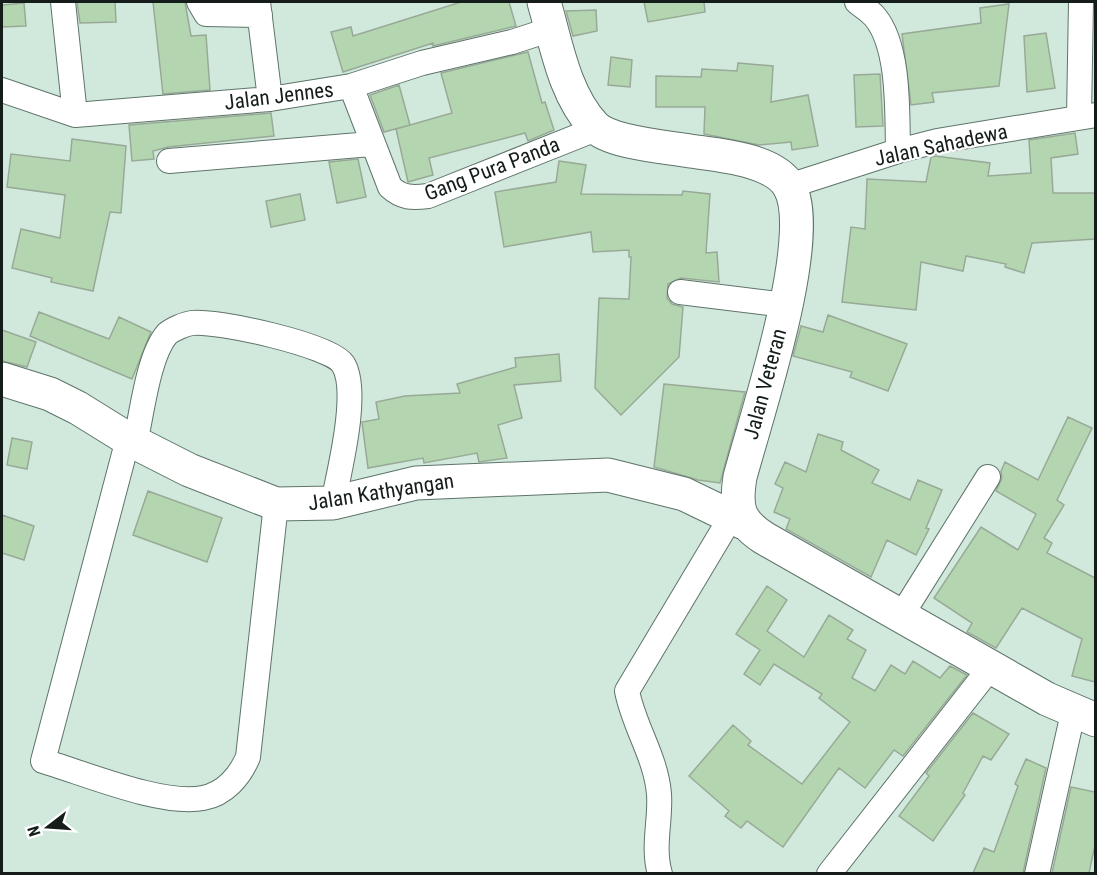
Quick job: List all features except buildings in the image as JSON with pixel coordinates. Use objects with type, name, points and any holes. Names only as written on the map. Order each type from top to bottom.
[{"type":"street","points":[[63,2],[75,115]]},
{"type":"street","points":[[199,2],[206,14],[259,8],[270,99]]},
{"type":"street","points":[[857,2],[876,18],[887,37],[897,103],[898,151]]},
{"type":"street","points":[[1081,2],[1087,116]]},
{"type":"street","points":[[548,15],[571,92],[596,129],[629,140],[737,158],[770,170],[789,186]]},
{"type":"street","name":"Jalan Jennes","points":[[2,90],[75,115],[270,99],[351,86],[422,63],[512,42],[548,15]]},
{"type":"street","name":"Gang Pura Panda","points":[[351,86],[371,144],[390,187],[398,194],[410,198],[428,196],[596,129]]},
{"type":"street","name":"Jalan Sahadewa","points":[[789,186],[898,151],[1087,116]]},
{"type":"street","points":[[169,161],[371,144]]},
{"type":"street","name":"Jalan Veteran","points":[[737,520],[740,477],[786,305],[798,213],[789,186]]},
{"type":"street","points":[[680,292],[786,305]]},
{"type":"street","points":[[276,504],[248,757],[240,776],[225,788],[204,798],[161,797],[43,761],[154,359],[167,334],[176,328],[192,323],[237,326],[328,351],[343,364],[349,383],[348,429],[333,503]]},
{"type":"street","name":"Jalan Kathyangan","points":[[2,379],[50,394],[99,420],[131,441],[217,483],[276,504],[333,503],[416,483],[608,474],[684,494],[737,520]]},
{"type":"street","points":[[901,616],[988,477]]},
{"type":"street","points":[[660,873],[657,840],[660,795],[654,762],[631,708],[627,691],[737,520],[764,538],[990,668],[1084,716],[1037,873]]},
{"type":"street","points":[[829,873],[990,668]]}]
